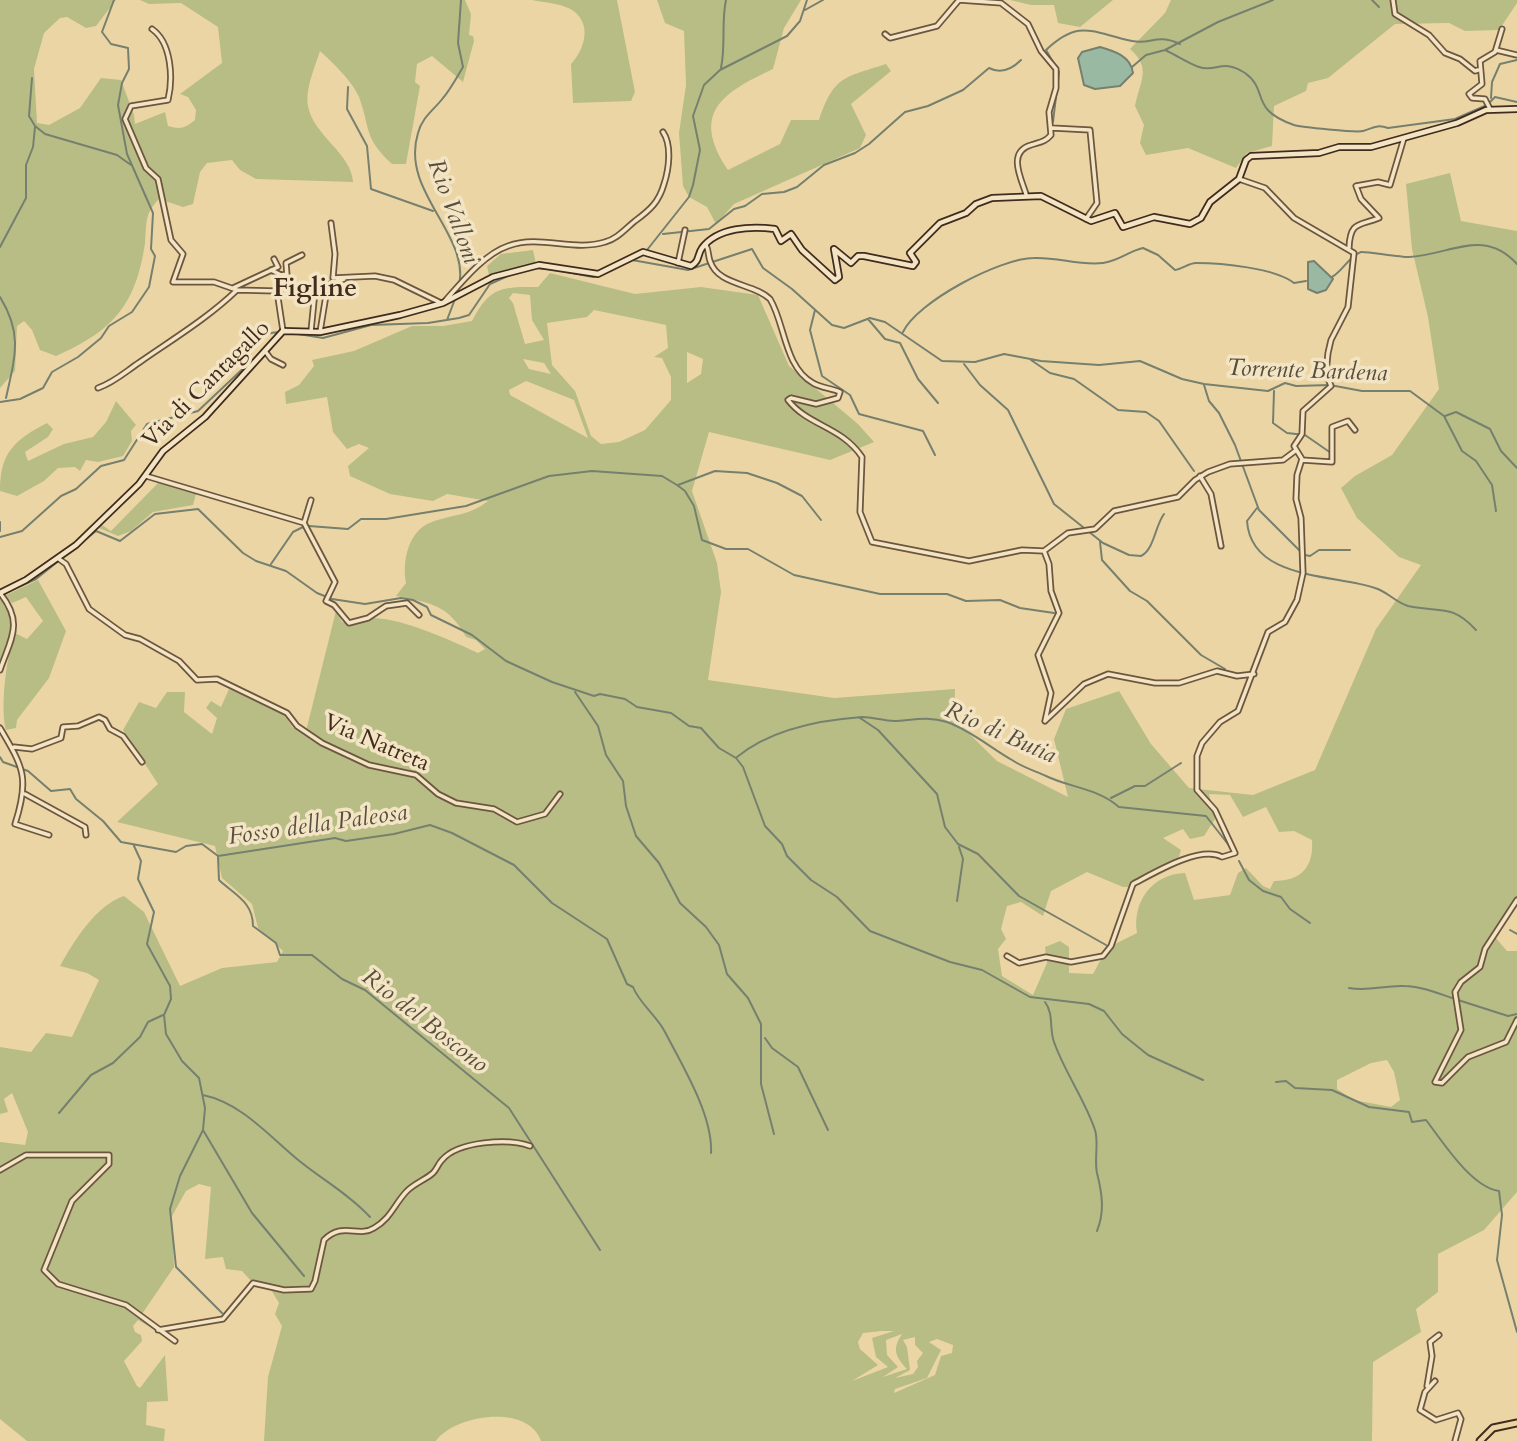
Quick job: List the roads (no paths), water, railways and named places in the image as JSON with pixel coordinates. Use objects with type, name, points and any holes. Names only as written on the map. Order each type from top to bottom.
[{"type":"main road","points":[[1480,1441],[1493,1428],[1517,1423]]},
{"type":"street","points":[[885,34],[897,36],[937,26],[959,0],[1001,3],[1027,24],[1056,69],[1056,88],[1049,112],[1052,128],[1046,140],[1029,145],[1017,155],[1016,161],[1026,194]]},
{"type":"street","points":[[1393,0],[1395,14],[1436,41],[1446,53],[1460,59],[1475,71],[1478,70]]},
{"type":"street","points":[[152,29],[159,34],[167,53],[172,80],[169,96],[166,102],[131,106],[125,119],[146,168],[158,179],[170,240],[183,254],[173,282],[214,282],[235,289],[277,290],[288,287],[326,291]]},
{"type":"street","points":[[1489,107],[1485,99],[1470,97],[1482,84],[1478,70],[1479,61],[1496,50],[1502,29]]},
{"type":"street","points":[[1496,50],[1517,55]]},
{"type":"street","points":[[697,262],[706,245],[730,229],[775,229],[781,241],[788,235],[793,236],[802,250],[835,279],[839,277],[834,249],[851,263],[858,256],[913,266],[916,262],[909,253],[940,223],[966,213],[981,201],[1026,194],[1045,197],[1094,221],[1115,213],[1124,227],[1154,217],[1190,225],[1201,218],[1210,202],[1239,179],[1251,156],[1319,153],[1339,147],[1371,147],[1489,107],[1517,109]]},
{"type":"street","points":[[1052,128],[1090,130],[1097,203],[1086,219]]},
{"type":"street","points":[[331,223],[335,254],[333,278],[375,276],[394,280],[442,303],[501,249],[518,243],[583,245],[605,242],[621,234],[660,198],[667,175],[667,138],[663,132]]},
{"type":"street","points":[[1349,248],[1349,237],[1354,228],[1379,218],[1360,199],[1356,186],[1378,182],[1390,185],[1404,138]]},
{"type":"street","points":[[1239,179],[1265,188],[1294,218],[1354,253],[1348,307],[1332,336],[1328,353],[1326,373],[1331,384],[1303,411],[1302,434],[1296,441],[1295,451],[1302,460],[1332,462],[1332,427],[1348,421],[1355,430]]},
{"type":"street","points":[[678,263],[684,235]]},
{"type":"street","points":[[706,245],[710,261],[733,283],[769,299],[780,330],[804,376],[813,383],[840,392],[838,398],[816,404],[791,398],[788,400],[805,416],[840,433],[862,457],[860,512],[872,542],[969,561],[1022,550],[1044,551],[1068,533],[1092,530],[1114,511],[1178,497],[1200,477],[1230,464],[1283,460],[1295,451]]},
{"type":"street","name":"Via di Cantagallo","points":[[1,592],[60,560],[146,476],[163,451],[205,417],[281,332],[320,332],[442,303],[494,277],[539,265],[598,274],[643,252],[678,263],[691,265],[697,262]]},
{"type":"street","points":[[288,287],[286,262],[302,255]]},
{"type":"street","points":[[274,259],[278,267],[287,272]]},
{"type":"street","points":[[697,262],[710,261]]},
{"type":"street","points":[[98,388],[113,383],[224,304],[235,289],[278,267]]},
{"type":"street","points":[[271,270],[281,275],[287,272]]},
{"type":"street","points":[[320,332],[326,291],[330,284],[344,277]]},
{"type":"street","points":[[277,290],[281,332]]},
{"type":"street","points":[[311,332],[315,291]]},
{"type":"street","points":[[265,351],[271,359],[283,365]]},
{"type":"street","points":[[1006,956],[1019,963],[1046,957],[1071,962],[1103,956],[1111,946],[1133,884],[1175,863],[1213,853],[1223,857],[1235,853],[1215,810],[1197,790],[1197,756],[1202,743],[1215,727],[1238,711],[1268,632],[1289,618],[1303,575],[1301,518],[1296,499],[1297,475],[1302,460]]},
{"type":"street","points":[[146,476],[304,523]]},
{"type":"street","points":[[1200,477],[1211,494],[1221,546]]},
{"type":"street","points":[[311,500],[304,523],[335,582],[326,601],[334,606],[344,621],[355,622],[397,603],[407,603],[419,615]]},
{"type":"street","points":[[1044,551],[1049,564],[1051,591],[1059,613],[1038,655],[1051,692],[1045,721],[1084,684],[1108,674],[1155,682],[1179,682],[1217,671],[1237,676],[1254,674]]},
{"type":"street","name":"Via Natreta","points":[[60,560],[89,609],[110,625],[179,661],[197,680],[217,679],[269,702],[287,713],[297,726],[322,743],[369,765],[416,775],[438,793],[456,803],[494,810],[517,822],[545,814],[561,794]]},
{"type":"street","points":[[0,670],[15,619],[1,592]]},
{"type":"street","points":[[13,747],[32,749],[61,738],[63,727],[78,726],[99,717],[110,729],[123,736],[142,762]]},
{"type":"street","points":[[0,727],[13,747],[25,794],[15,824],[49,835]]},
{"type":"street","points":[[25,794],[85,827],[86,835]]},
{"type":"street","points":[[1517,900],[1485,949],[1480,967],[1465,977],[1455,992],[1461,1030],[1435,1082],[1442,1083],[1468,1057],[1506,1042],[1517,1020]]},
{"type":"street","points":[[0,1170],[20,1156],[43,1154],[83,1157],[104,1154],[110,1158],[109,1164],[72,1200],[56,1243],[46,1260],[47,1275],[58,1284],[117,1301],[158,1330],[167,1332],[223,1319],[253,1283],[284,1290],[311,1289],[315,1281],[321,1245],[328,1236],[344,1229],[367,1232],[380,1224],[394,1212],[405,1193],[435,1172],[442,1159],[459,1149],[494,1141],[530,1146]]},
{"type":"street","points":[[167,1332],[175,1341]]},
{"type":"street","points":[[1439,1335],[1430,1342],[1432,1356],[1421,1411],[1436,1420],[1458,1413],[1461,1419],[1455,1441]]},
{"type":"street","points":[[1425,1392],[1435,1381]]},
{"type":"waterway","points":[[0,402],[20,399],[43,388],[52,372],[78,357],[101,338],[109,326],[132,312],[149,287],[155,256],[151,249],[153,213],[127,154],[118,105],[122,83],[129,69],[128,48],[111,44],[102,32],[114,0]]},
{"type":"waterway","name":"Rio Valloni","points":[[457,294],[460,273],[457,254],[427,196],[415,155],[422,122],[446,95],[463,67],[458,43],[461,0]]},
{"type":"waterway","points":[[721,68],[726,0]]},
{"type":"waterway","points":[[647,250],[689,197],[700,150],[693,116],[704,85],[720,70],[787,36],[800,21],[807,0]]},
{"type":"waterway","points":[[805,10],[823,0]]},
{"type":"waterway","points":[[1132,67],[1146,55],[1165,50],[1218,22],[1273,0]]},
{"type":"waterway","points":[[1372,0],[1379,7]]},
{"type":"waterway","points":[[1053,122],[1059,72],[1046,50],[1058,40],[1068,34],[1087,30],[1132,41],[1165,39],[1180,44]]},
{"type":"waterway","points":[[1165,50],[1199,67],[1225,66],[1245,73],[1257,86],[1270,113],[1299,126],[1363,131],[1378,126],[1388,128],[1455,119],[1487,105],[1495,97],[1517,102]]},
{"type":"waterway","points":[[663,234],[709,229],[734,209],[745,206],[762,194],[784,192],[797,187],[824,165],[855,153],[869,144],[905,112],[928,106],[963,90],[989,68],[1006,70],[1021,60]]},
{"type":"waterway","points":[[1491,98],[1492,82],[1500,64],[1517,60]]},
{"type":"waterway","points":[[32,78],[29,116],[35,126],[45,134],[117,155],[131,165]]},
{"type":"waterway","points":[[348,87],[347,109],[367,146],[371,189],[433,211]]},
{"type":"waterway","points":[[0,247],[26,198],[26,165],[33,147],[35,127]]},
{"type":"waterway","points":[[1332,277],[1361,252],[1409,257],[1479,245],[1505,253],[1517,264]]},
{"type":"waterway","points":[[903,332],[911,320],[925,308],[961,284],[1001,265],[1034,258],[1103,263],[1143,248],[1158,255],[1175,270],[1193,263],[1219,264],[1261,270],[1294,283],[1306,281]]},
{"type":"waterway","name":"Torrente Bardena","points":[[632,260],[688,270],[752,249],[763,268],[792,289],[832,325],[844,328],[870,318],[885,322],[942,361],[975,362],[1004,354],[1041,361],[1099,365],[1140,361],[1182,379],[1204,384],[1268,391],[1285,383],[1296,386],[1330,385],[1362,391],[1410,391],[1444,416],[1462,451],[1476,461],[1492,485],[1496,511]]},
{"type":"waterway","name":"Torrente Bardena","points":[[536,268],[547,269]]},
{"type":"waterway","name":"Torrente Bardena","points":[[556,270],[593,277],[612,270]]},
{"type":"waterway","name":"Torrente Bardena","points":[[292,333],[323,338],[371,325],[428,323],[459,318],[469,315],[490,284],[510,275]]},
{"type":"waterway","points":[[0,297],[12,323],[15,346],[6,398]]},
{"type":"waterway","name":"Rio Valloni","points":[[447,320],[455,299]]},
{"type":"waterway","points":[[815,310],[810,330],[822,376],[850,395],[859,414],[923,431],[935,455]]},
{"type":"waterway","points":[[868,319],[885,339],[900,343],[918,379],[938,403]]},
{"type":"waterway","name":"Torrente Bardena","points":[[0,537],[22,531],[61,496],[76,489],[101,466],[124,460],[147,424],[198,411],[250,362],[251,349],[261,336],[280,332]]},
{"type":"waterway","points":[[1031,360],[1050,373],[1074,379],[1118,410],[1146,412],[1159,421],[1194,471]]},
{"type":"waterway","points":[[964,364],[980,385],[1008,410],[1054,504],[1103,543],[1129,555],[1141,556],[1149,549],[1164,514]]},
{"type":"waterway","points":[[1204,385],[1209,401],[1219,413],[1235,445],[1259,510],[1300,551]]},
{"type":"waterway","points":[[1274,391],[1273,423],[1287,433],[1305,435],[1331,453]]},
{"type":"waterway","points":[[1445,416],[1456,412],[1490,429],[1501,451],[1517,468]]},
{"type":"waterway","points":[[309,526],[348,529],[361,519],[386,519],[466,506],[549,476],[592,471],[662,476],[685,491],[694,506],[702,540],[726,549],[748,549],[794,575],[880,594],[947,594],[966,601],[1000,600],[1020,608],[1054,613]]},
{"type":"waterway","points":[[678,485],[715,471],[747,473],[777,483],[802,496],[821,520]]},
{"type":"waterway","points":[[1257,508],[1247,521],[1252,541],[1263,555],[1279,565],[1298,572],[1375,588],[1408,606],[1452,612],[1476,630]]},
{"type":"waterway","points":[[5,593],[36,579],[96,531],[120,541],[155,514],[198,509],[243,553],[256,561],[286,571],[317,593],[332,599],[365,604],[401,598],[413,600],[427,607],[431,615],[472,635],[506,661],[552,682],[594,696],[600,694],[625,699],[637,707],[671,713],[689,726],[701,728],[719,748],[736,758],[743,767],[765,826],[782,844],[787,856],[811,880],[837,897],[870,931],[950,962],[982,970],[1030,997],[1089,1004],[1104,1011],[1122,1034],[1148,1055],[1203,1080]]},
{"type":"waterway","points":[[0,522],[0,531]]},
{"type":"waterway","points":[[271,564],[293,532],[303,527]]},
{"type":"waterway","points":[[1100,542],[1102,560],[1130,591],[1147,601],[1201,655],[1225,669]]},
{"type":"waterway","points":[[1305,555],[1310,556],[1319,550],[1350,550]]},
{"type":"waterway","points":[[575,692],[598,726],[606,755],[623,781],[626,806],[636,836],[659,863],[680,903],[706,927],[719,945],[727,974],[748,998],[761,1024],[761,1084],[774,1134]]},
{"type":"waterway","name":"Rio di Butia","points":[[737,757],[780,733],[829,721],[862,717],[894,721],[940,720],[964,730],[1024,767],[1093,792],[1119,807],[1206,816],[1231,848]]},
{"type":"waterway","points":[[860,718],[878,730],[937,794],[945,827],[958,844],[978,854],[1019,896],[1106,945]]},
{"type":"waterway","points":[[0,757],[3,762],[28,771],[51,791],[70,789],[76,799],[103,821],[121,842],[176,852],[186,846],[202,844],[218,856]]},
{"type":"waterway","points":[[1111,798],[1135,786],[1145,786],[1181,763]]},
{"type":"waterway","name":"Fosso della Paleosa","points":[[218,856],[335,838],[346,841],[394,834],[430,825],[452,833],[514,865],[552,903],[607,939],[627,984],[633,987],[639,999],[662,1026],[688,1075],[707,1123],[711,1153]]},
{"type":"waterway","points":[[134,846],[141,861],[138,879],[154,912],[147,944],[170,986],[171,999],[164,1015],[166,1034],[182,1061],[199,1078],[205,1108],[203,1130],[180,1176],[170,1209],[176,1267],[222,1313]]},
{"type":"waterway","points":[[957,901],[963,859],[959,847]]},
{"type":"waterway","name":"Rio del Boscono","points":[[218,857],[219,880],[246,905],[253,926],[276,943],[280,955],[312,955],[342,979],[365,990],[509,1108],[600,1250]]},
{"type":"waterway","name":"Rio di Butia","points":[[1239,861],[1249,880],[1263,891],[1281,897],[1290,909],[1310,923]]},
{"type":"waterway","points":[[1510,930],[1517,934]]},
{"type":"waterway","points":[[1349,988],[1410,986],[1452,998]]},
{"type":"waterway","points":[[1458,1000],[1508,1016],[1517,1014]]},
{"type":"waterway","points":[[1045,1002],[1050,1011],[1054,1042],[1095,1130],[1096,1168],[1102,1202],[1097,1231]]},
{"type":"waterway","points":[[59,1113],[91,1075],[113,1063],[140,1037],[148,1022],[163,1015]]},
{"type":"waterway","points":[[765,1038],[772,1048],[798,1067],[828,1130]]},
{"type":"waterway","points":[[1276,1082],[1286,1081],[1295,1088],[1332,1090],[1369,1107],[1409,1112],[1412,1122],[1426,1120],[1468,1173],[1489,1188],[1499,1191],[1502,1215],[1497,1260],[1517,1332]]},
{"type":"waterway","points":[[203,1095],[242,1112],[370,1217]]},
{"type":"waterway","points":[[203,1130],[252,1213],[304,1276]]},
{"type":"district","name":"Figline","points":[[315,290]]}]
